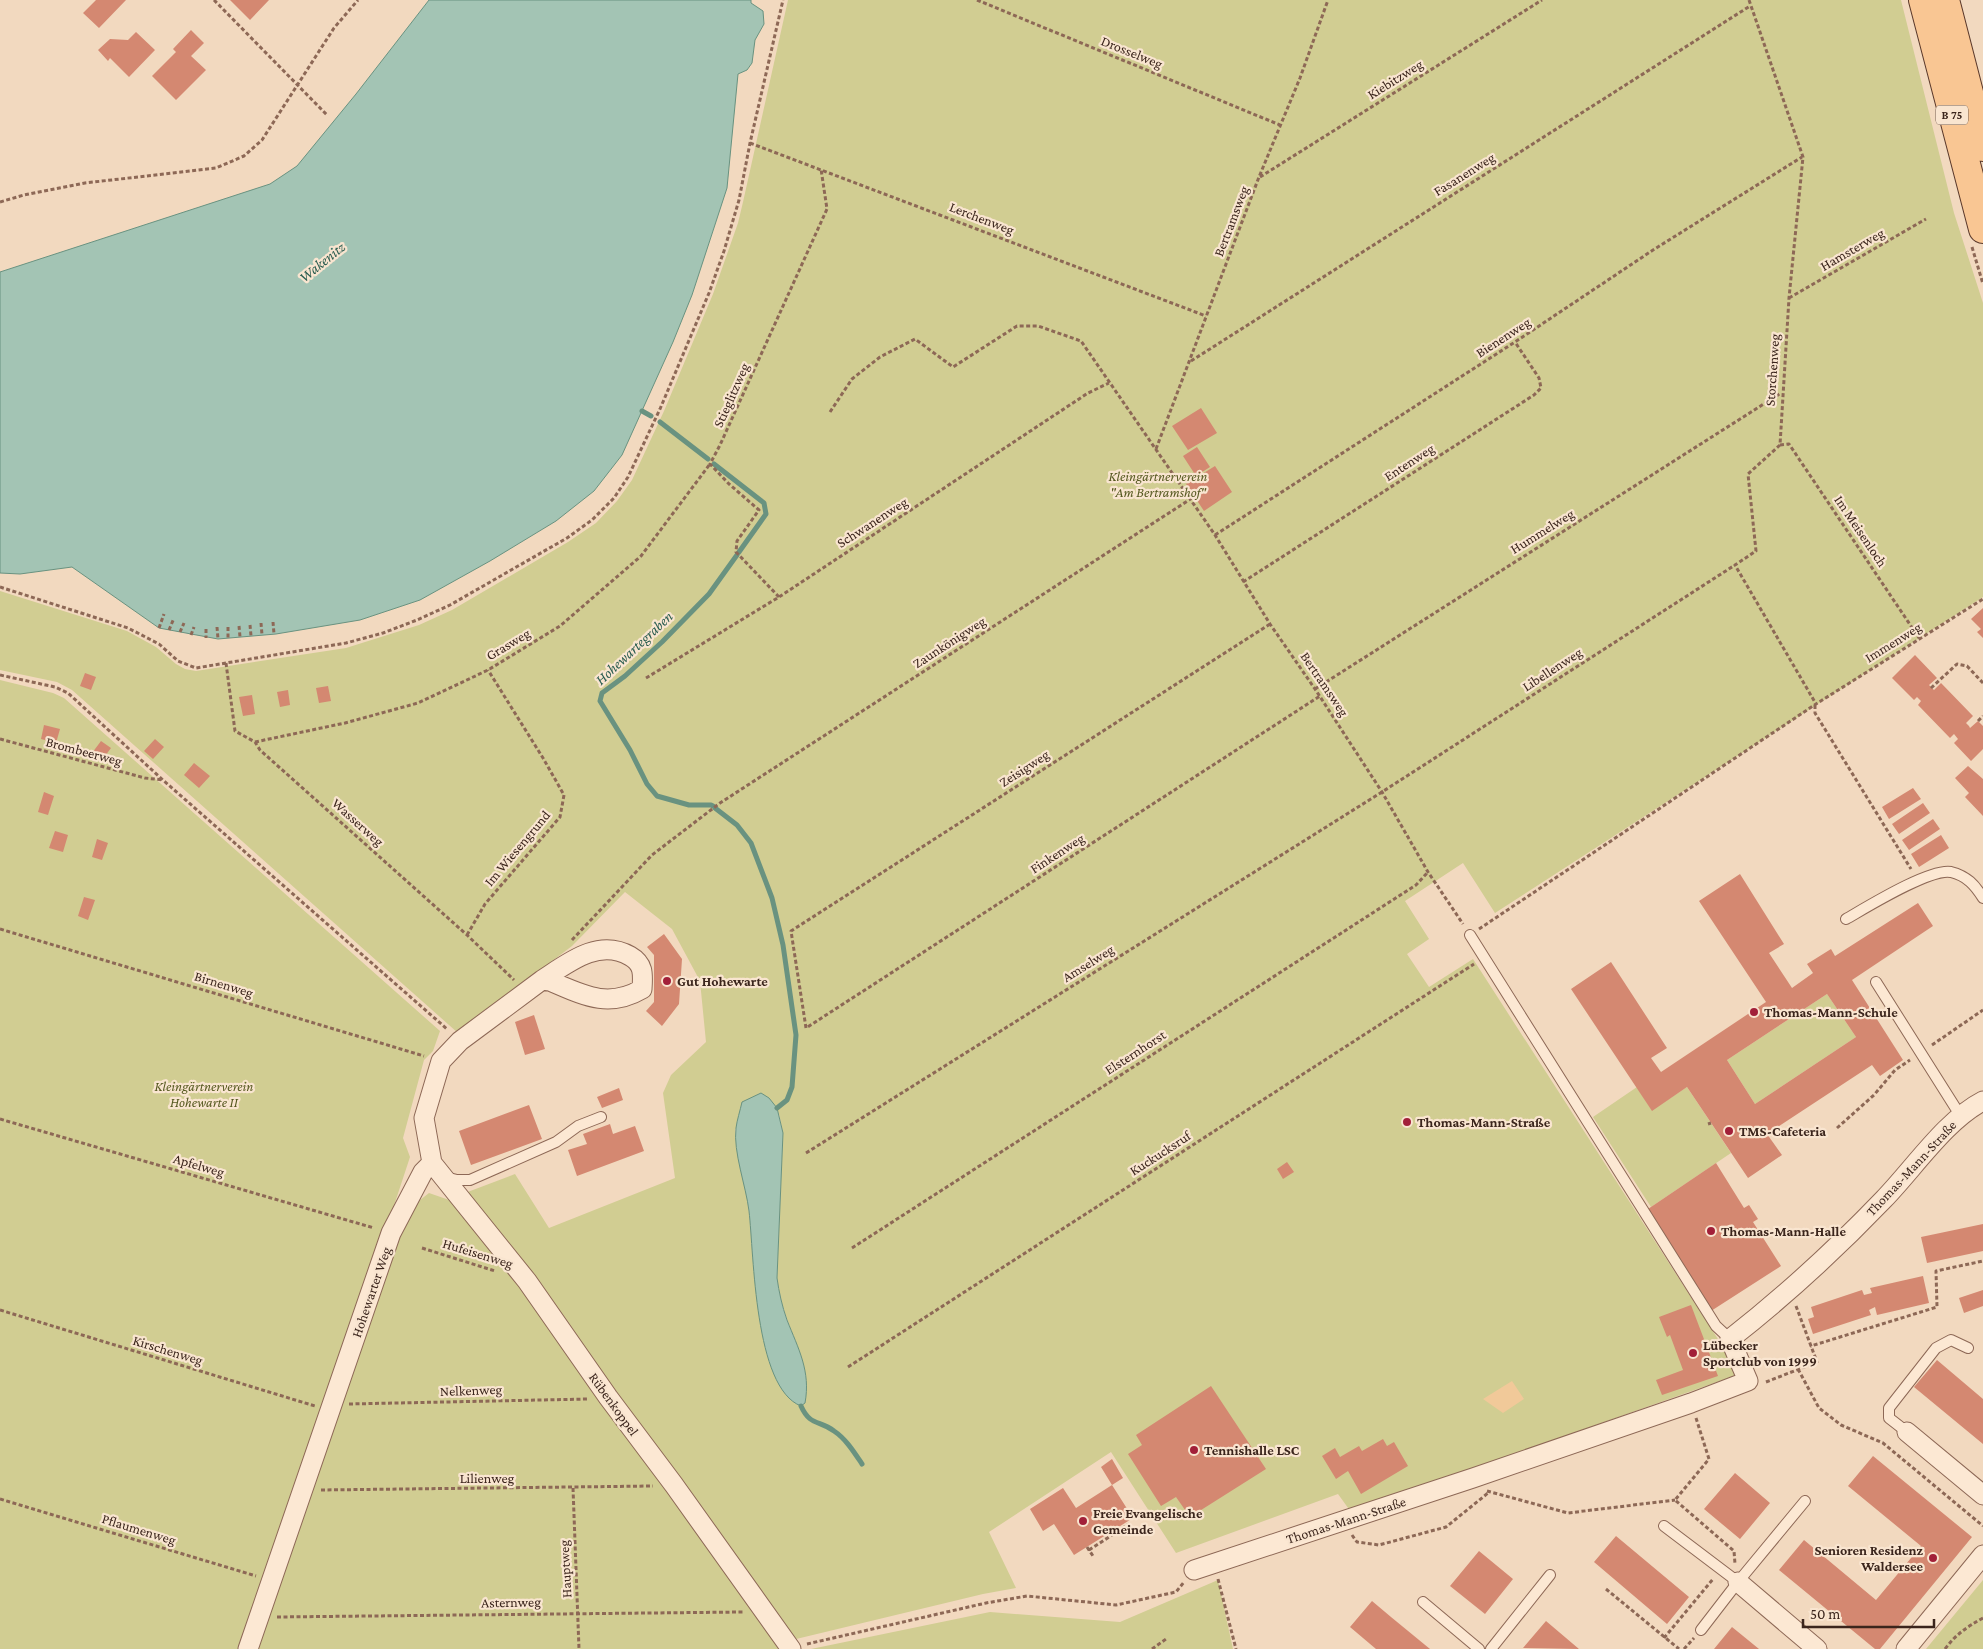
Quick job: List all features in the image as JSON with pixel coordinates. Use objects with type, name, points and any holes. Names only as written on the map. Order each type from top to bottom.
[{"type":"main road","name":"B 75","points":[[1923,0],[1983,229]]},
{"type":"main road","name":"B 75","points":[[1945,0],[1983,147]]},
{"type":"street","points":[[438,1170],[424,1118],[441,1061],[460,1041],[542,980],[584,954],[600,949],[619,950],[638,961],[644,972],[642,989],[631,996],[616,999],[600,1000],[550,981],[542,980]]},
{"type":"street","name":"Thomas-Mann-Straße","points":[[1730,1339],[1775,1304],[1885,1198],[1960,1115],[1983,1100]]},
{"type":"street","name":"Hohewarter Weg","points":[[248,1649],[391,1233],[423,1172],[438,1170]]},
{"type":"street","name":"Rübenkoppel","points":[[438,1170],[526,1280],[608,1397],[674,1485],[790,1648]]},
{"type":"street","points":[[1730,1339],[1748,1381]]},
{"type":"street","name":"Thomas-Mann-Straße","points":[[1194,1570],[1473,1478],[1691,1403],[1748,1381]]},
{"type":"street","points":[[1907,1432],[1983,1495]]},
{"type":"street","points":[[1906,1649],[1983,1555]]},
{"type":"street","points":[[1738,1582],[1817,1649]]},
{"type":"lane","points":[[1846,918],[1918,879],[1949,872],[1962,876],[1974,884],[1983,898]]},
{"type":"lane","points":[[1470,935],[1716,1326],[1730,1339]]},
{"type":"lane","points":[[1876,982],[1960,1115]]},
{"type":"lane","points":[[438,1170],[457,1180],[470,1180],[556,1142],[578,1126],[601,1117]]},
{"type":"lane","points":[[1907,1432],[1890,1418],[1889,1408],[1936,1348],[1951,1340],[1968,1348]]},
{"type":"lane","points":[[1701,1630],[1805,1501]]},
{"type":"lane","points":[[1664,1526],[1738,1582]]},
{"type":"lane","points":[[1491,1649],[1550,1575]]},
{"type":"lane","points":[[1423,1602],[1479,1649]]},
{"type":"path","points":[[214,0],[299,84],[327,115]]},
{"type":"path","points":[[0,202],[85,183],[216,168],[244,156],[262,140],[334,28],[358,0]]},
{"type":"path","points":[[0,587],[128,628],[152,640],[178,661],[196,668],[346,643],[382,633],[417,620],[450,605],[566,538],[592,520],[614,498],[628,477],[660,409],[709,293],[734,222],[783,0]]},
{"type":"path","name":"Drosselweg","points":[[977,0],[1280,125]]},
{"type":"path","name":"Bertramsweg","points":[[1156,450],[1259,177],[1300,78],[1328,0]]},
{"type":"path","name":"Kiebitzweg","points":[[1259,177],[1542,0]]},
{"type":"path","name":"Storchenweg","points":[[1748,0],[1802,156],[1789,298],[1780,446]]},
{"type":"path","name":"Fasanenweg","points":[[1191,361],[1750,6]]},
{"type":"path","name":"Lerchenweg","points":[[750,143],[1206,316]]},
{"type":"path","name":"Bienenweg","points":[[1215,535],[1515,342],[1653,250],[1802,156]]},
{"type":"path","name":"Stieglitzweg","points":[[710,464],[827,209],[821,169]]},
{"type":"path","name":"Hamsterweg","points":[[1789,298],[1926,219]]},
{"type":"path","name":"Bertramsweg","points":[[830,412],[852,379],[880,357],[915,339],[953,367],[1017,326],[1038,326],[1080,340],[1215,535],[1270,624],[1320,696],[1382,792],[1428,872],[1470,935]]},
{"type":"path","name":"Entenweg","points":[[1243,582],[1534,395],[1542,388],[1539,378],[1515,342]]},
{"type":"path","name":"Schwanenweg","points":[[646,678],[779,597],[1088,393],[1110,383]]},
{"type":"path","name":"Hummelweg","points":[[1315,689],[1782,393]]},
{"type":"path","name":"Im Meisenloch","points":[[1780,446],[1789,444],[1919,638]]},
{"type":"path","points":[[1780,446],[1748,474],[1756,551],[1735,565],[1816,704],[1815,713],[1918,879]]},
{"type":"path","points":[[710,464],[729,484],[759,510],[737,541],[736,552],[779,597]]},
{"type":"path","name":"Grasweg","points":[[255,742],[345,723],[418,703],[488,670],[560,626],[641,556],[710,464]]},
{"type":"path","name":"Zaunkönigweg","points":[[571,941],[652,855],[720,803],[1190,500]]},
{"type":"path","name":"Libellenweg","points":[[1382,792],[1735,565]]},
{"type":"path","name":"Immenweg","points":[[1470,935],[1816,704],[1983,598]]},
{"type":"path","points":[[159,628],[164,614]]},
{"type":"path","points":[[169,630],[174,618]]},
{"type":"path","points":[[273,622],[274,634]]},
{"type":"path","points":[[180,632],[184,623]]},
{"type":"path","points":[[261,623],[262,635]]},
{"type":"path","name":"Zeisigweg","points":[[806,1028],[791,931],[1270,624]]},
{"type":"path","points":[[250,625],[251,636]]},
{"type":"path","points":[[239,626],[240,637]]},
{"type":"path","points":[[191,634],[194,627]]},
{"type":"path","points":[[228,627],[228,638]]},
{"type":"path","points":[[217,628],[218,639]]},
{"type":"path","points":[[206,629],[206,638]]},
{"type":"path","name":"Wasserweg","points":[[226,663],[234,731],[255,742],[260,750],[467,935],[514,980]]},
{"type":"path","points":[[1931,688],[1957,664],[1967,666],[1983,684]]},
{"type":"path","name":"Im Wiesengrund","points":[[467,935],[485,904],[560,817],[564,795],[488,670]]},
{"type":"path","points":[[0,675],[55,687],[68,693],[460,1041]]},
{"type":"path","name":"Finkenweg","points":[[806,1028],[1320,696]]},
{"type":"path","points":[[1978,721],[1983,716]]},
{"type":"path","name":"Brombeerweg","points":[[0,739],[145,778],[164,780]]},
{"type":"path","name":"Amselweg","points":[[806,1153],[1382,792]]},
{"type":"path","name":"Elsternhorst","points":[[852,1248],[1416,885],[1428,872]]},
{"type":"path","name":"Birnenweg","points":[[0,929],[441,1061]]},
{"type":"path","name":"Kuckucksruf","points":[[848,1367],[1484,957]]},
{"type":"path","points":[[1836,1128],[1874,1095],[1895,1070],[1983,1010]]},
{"type":"path","name":"Apfelweg","points":[[0,1119],[391,1233]]},
{"type":"path","name":"Hufeisenweg","points":[[422,1248],[526,1280]]},
{"type":"path","points":[[1811,1346],[1937,1307],[1936,1271],[1983,1261]]},
{"type":"path","points":[[1748,1381],[1751,1388],[1817,1362],[1790,1289]]},
{"type":"path","name":"Kirschenweg","points":[[0,1310],[332,1406]]},
{"type":"path","points":[[1798,1369],[1819,1408],[1841,1425],[1883,1443],[1983,1526]]},
{"type":"path","name":"Nelkenweg","points":[[332,1406],[608,1397]]},
{"type":"path","points":[[1473,1478],[1489,1492],[1568,1513],[1675,1500],[1709,1458],[1691,1403]]},
{"type":"path","name":"Lilienweg","points":[[301,1491],[674,1485]]},
{"type":"path","name":"Hauptweg","points":[[572,1488],[579,1649]]},
{"type":"path","points":[[1340,1521],[1357,1542],[1379,1545],[1446,1526],[1489,1492]]},
{"type":"path","name":"Pflaumenweg","points":[[0,1499],[271,1581]]},
{"type":"path","points":[[1675,1500],[1734,1551],[1738,1582]]},
{"type":"path","points":[[1093,1556],[1088,1548],[1128,1524]]},
{"type":"path","points":[[1214,1564],[1236,1649]]},
{"type":"path","points":[[1664,1638],[1722,1569]]},
{"type":"path","points":[[790,1648],[986,1602],[1027,1596],[1116,1605],[1176,1592],[1194,1570]]},
{"type":"path","points":[[1606,1589],[1679,1649]]},
{"type":"path","name":"Asternweg","points":[[258,1617],[764,1611]]},
{"type":"path","points":[[1945,1649],[1954,1637],[1982,1619]]},
{"type":"path","points":[[1152,1649],[1166,1639]]},
{"type":"green space","name":"Kleingärtnerverein \"Am Bertramshof\"","points":[[788,0],[1901,0],[1954,213],[1983,303],[1983,597],[1495,913],[1463,863],[1405,901],[1429,939],[1407,954],[1429,987],[1473,959],[1716,1336],[1736,1369],[1734,1376],[1351,1512],[1338,1494],[1176,1553],[1111,1452],[989,1532],[1016,1588],[983,1594],[792,1640],[465,1193],[515,1174],[549,1228],[675,1178],[663,1093],[671,1075],[706,1042],[700,981],[672,929],[625,892],[572,946],[458,1033],[72,690],[57,682],[0,670],[0,591],[127,631],[156,647],[176,664],[185,669],[196,671],[346,648],[419,625],[452,610],[568,542],[596,523],[617,501],[632,480],[664,411],[713,294],[738,223]],"holes":[[[779,1114],[783,1133],[777,1278],[784,1309],[800,1352],[806,1378],[806,1387],[801,1405],[786,1394],[774,1374],[766,1348],[756,1287],[748,1202],[735,1129]]]},
{"type":"green space","name":"Kleingärtnerverein Hohewarte II","points":[[0,680],[53,693],[64,698],[440,1031],[433,1051],[424,1060],[403,1138],[410,1157],[353,1330],[243,1649],[0,1649]]},
{"type":"green space","points":[[1827,994],[1856,1037],[1755,1104],[1727,1060]]},
{"type":"green space","points":[[1637,1087],[1652,1110],[1687,1087],[1731,1153],[1651,1207],[1593,1117]]},
{"type":"green space","points":[[429,1193],[455,1202],[516,1277],[779,1649],[256,1649],[406,1211]]},
{"type":"green space","points":[[1218,1580],[1233,1649],[811,1649],[990,1612],[1120,1622]]},
{"type":"green space","points":[[1983,1580],[1983,1649],[1926,1649]]},
{"type":"sand","points":[[1512,1381],[1524,1399],[1503,1413],[1483,1399]]},
{"type":"water","name":"Wakenitz","points":[[429,0],[751,0],[751,3],[763,11],[764,24],[755,40],[752,63],[747,70],[738,74],[727,188],[692,295],[622,455],[594,491],[556,521],[420,600],[360,620],[276,634],[218,639],[159,628],[72,567],[20,574],[0,573],[0,272],[270,184],[297,166]]},
{"type":"water","points":[[761,1093],[769,1098],[777,1108],[783,1133],[777,1278],[787,1320],[805,1370],[805,1403],[801,1406],[785,1394],[774,1374],[765,1348],[755,1287],[749,1211],[736,1148],[736,1128],[742,1102]]},
{"type":"building","points":[[96,0],[126,0],[99,28],[83,13]]},
{"type":"building","points":[[230,0],[269,0],[250,20]]},
{"type":"building","points":[[191,30],[204,43],[191,56],[206,70],[176,100],[152,76],[176,52],[173,49]]},
{"type":"building","points":[[136,32],[155,50],[129,77],[110,58],[108,61],[98,50],[110,39],[128,40]]},
{"type":"building","points":[[1201,408],[1217,433],[1188,450],[1172,426]]},
{"type":"building","points":[[1197,447],[1210,467],[1196,476],[1183,456]]},
{"type":"building","points":[[1215,466],[1232,492],[1204,511],[1186,484]]},
{"type":"building","points":[[1983,608],[1983,638],[1977,632],[1981,629],[1971,619]]},
{"type":"building","points":[[1915,655],[1937,678],[1929,685],[1934,690],[1941,683],[1973,716],[1966,723],[1970,728],[1978,721],[1983,726],[1983,749],[1971,761],[1954,743],[1958,739],[1954,734],[1950,738],[1918,705],[1921,701],[1917,697],[1914,700],[1892,678]]},
{"type":"building","points":[[85,673],[96,677],[91,690],[80,686]]},
{"type":"building","points":[[328,686],[331,701],[319,703],[316,688]]},
{"type":"building","points":[[288,690],[290,705],[280,707],[277,692]]},
{"type":"building","points":[[252,695],[255,714],[243,716],[239,697]]},
{"type":"building","points":[[44,725],[60,729],[56,743],[41,739]]},
{"type":"building","points":[[155,739],[164,747],[153,759],[144,751]]},
{"type":"building","points":[[101,741],[111,748],[102,760],[92,753]]},
{"type":"building","points":[[194,763],[210,776],[199,788],[184,775]]},
{"type":"building","points":[[1968,766],[1983,779],[1983,816],[1965,797],[1969,793],[1955,778]]},
{"type":"building","points":[[1913,788],[1921,799],[1889,819],[1882,807]]},
{"type":"building","points":[[44,792],[54,796],[48,815],[38,812]]},
{"type":"building","points":[[1923,803],[1930,813],[1899,834],[1892,824]]},
{"type":"building","points":[[1933,819],[1940,829],[1909,850],[1902,840]]},
{"type":"building","points":[[55,831],[68,835],[63,852],[49,848]]},
{"type":"building","points":[[1941,835],[1949,848],[1919,867],[1911,854]]},
{"type":"building","points":[[97,839],[108,843],[102,860],[92,857]]},
{"type":"building","points":[[1740,874],[1784,944],[1769,953],[1792,988],[1813,973],[1807,964],[1831,949],[1835,956],[1918,903],[1933,926],[1852,980],[1903,1060],[1880,1076],[1872,1065],[1767,1134],[1782,1155],[1748,1178],[1687,1087],[1652,1111],[1571,989],[1611,962],[1667,1048],[1651,1058],[1661,1072],[1766,1002],[1699,901]],"holes":[[[1827,994],[1856,1037],[1755,1104],[1727,1060]]]},
{"type":"building","points":[[84,897],[95,900],[88,920],[78,916]]},
{"type":"building","name":"Gut Hohewarte","points":[[664,934],[682,959],[679,1004],[662,1026],[646,1011],[654,1002],[654,955],[647,947]]},
{"type":"building","points":[[534,1015],[545,1049],[525,1055],[515,1022]]},
{"type":"building","points":[[619,1088],[623,1100],[602,1108],[597,1097]]},
{"type":"building","points":[[529,1105],[542,1139],[471,1165],[459,1131]]},
{"type":"building","points":[[610,1124],[613,1134],[635,1126],[644,1151],[577,1176],[568,1150],[587,1144],[583,1134]]},
{"type":"building","points":[[1287,1162],[1294,1172],[1283,1179],[1277,1169]]},
{"type":"building","points":[[1716,1163],[1744,1208],[1749,1205],[1758,1219],[1753,1222],[1781,1266],[1711,1311],[1648,1209]]},
{"type":"building","points":[[1983,1224],[1983,1251],[1927,1263],[1921,1237]]},
{"type":"building","points":[[1923,1276],[1929,1303],[1877,1315],[1875,1307],[1869,1310],[1871,1315],[1813,1334],[1808,1319],[1814,1317],[1811,1307],[1862,1290],[1864,1295],[1872,1293],[1870,1288]]},
{"type":"building","points":[[1983,1290],[1983,1306],[1964,1313],[1959,1298]]},
{"type":"building","name":"Lübecker Sportclub von 1999","points":[[1691,1305],[1718,1376],[1662,1395],[1656,1380],[1683,1370],[1670,1335],[1667,1337],[1659,1317]]},
{"type":"building","points":[[1937,1360],[1983,1399],[1983,1444],[1914,1387]]},
{"type":"building","name":"Tennishalle LSC","points":[[1211,1386],[1266,1469],[1190,1517],[1176,1497],[1161,1506],[1128,1454],[1142,1445],[1136,1435]]},
{"type":"building","points":[[1383,1439],[1387,1446],[1394,1442],[1408,1466],[1361,1494],[1348,1471],[1336,1479],[1322,1456],[1335,1448],[1340,1457],[1359,1446],[1362,1451]]},
{"type":"building","name":"Senioren Residenz Waldersee","points":[[1873,1456],[1972,1537],[1880,1649],[1875,1649],[1779,1570],[1804,1540],[1876,1600],[1921,1546],[1848,1486]]},
{"type":"building","points":[[1112,1459],[1123,1478],[1112,1485],[1101,1467]]},
{"type":"building","points":[[1735,1473],[1770,1503],[1740,1539],[1704,1509]]},
{"type":"building","name":"Freie Evangelische Gemeinde","points":[[1112,1485],[1133,1518],[1074,1555],[1054,1524],[1043,1531],[1030,1509],[1063,1488],[1076,1508]]},
{"type":"building","points":[[1616,1536],[1689,1597],[1667,1624],[1594,1562]]},
{"type":"building","points":[[1479,1551],[1513,1579],[1485,1614],[1450,1586]]},
{"type":"building","points":[[1372,1601],[1430,1649],[1376,1649],[1350,1627]]},
{"type":"building","points":[[1546,1621],[1579,1649],[1523,1648]]},
{"type":"building","points":[[1732,1627],[1748,1640],[1759,1649],[1714,1649]]},
{"type":"waterway","name":"Hohewartegraben","points":[[642,411],[651,416]]},
{"type":"waterway","name":"Hohewartegraben","points":[[660,422],[708,459]]},
{"type":"waterway","name":"Hohewartegraben","points":[[714,464],[764,503],[766,514],[739,552]]},
{"type":"waterway","name":"Hohewartegraben","points":[[713,806],[689,805],[657,796],[647,784],[630,750],[600,701],[602,693],[625,676],[662,642],[709,594],[737,555]]},
{"type":"waterway","name":"Hohewartegraben","points":[[715,808],[737,825],[751,843],[772,898],[783,945],[796,1035],[792,1087],[787,1100],[777,1108]]},
{"type":"waterway","name":"Hohewartegraben","points":[[801,1406],[811,1420],[838,1434],[850,1446],[862,1464]]},
{"type":"place","name":"Gut Hohewarte","points":[[667,981]]},
{"type":"place","name":"Thomas-Mann-Schule","points":[[1754,1012]]},
{"type":"place","name":"Thomas-Mann-Straße","points":[[1407,1122]]},
{"type":"place","name":"TMS-Cafeteria","points":[[1729,1131]]},
{"type":"place","name":"Thomas-Mann-Halle","points":[[1711,1231]]},
{"type":"place","name":"Lübecker Sportclub von 1999","points":[[1693,1353]]},
{"type":"place","name":"Tennishalle LSC","points":[[1194,1450]]},
{"type":"place","name":"Freie Evangelische Gemeinde","points":[[1083,1521]]},
{"type":"place","name":"Senioren Residenz Waldersee","points":[[1933,1558]]}]
